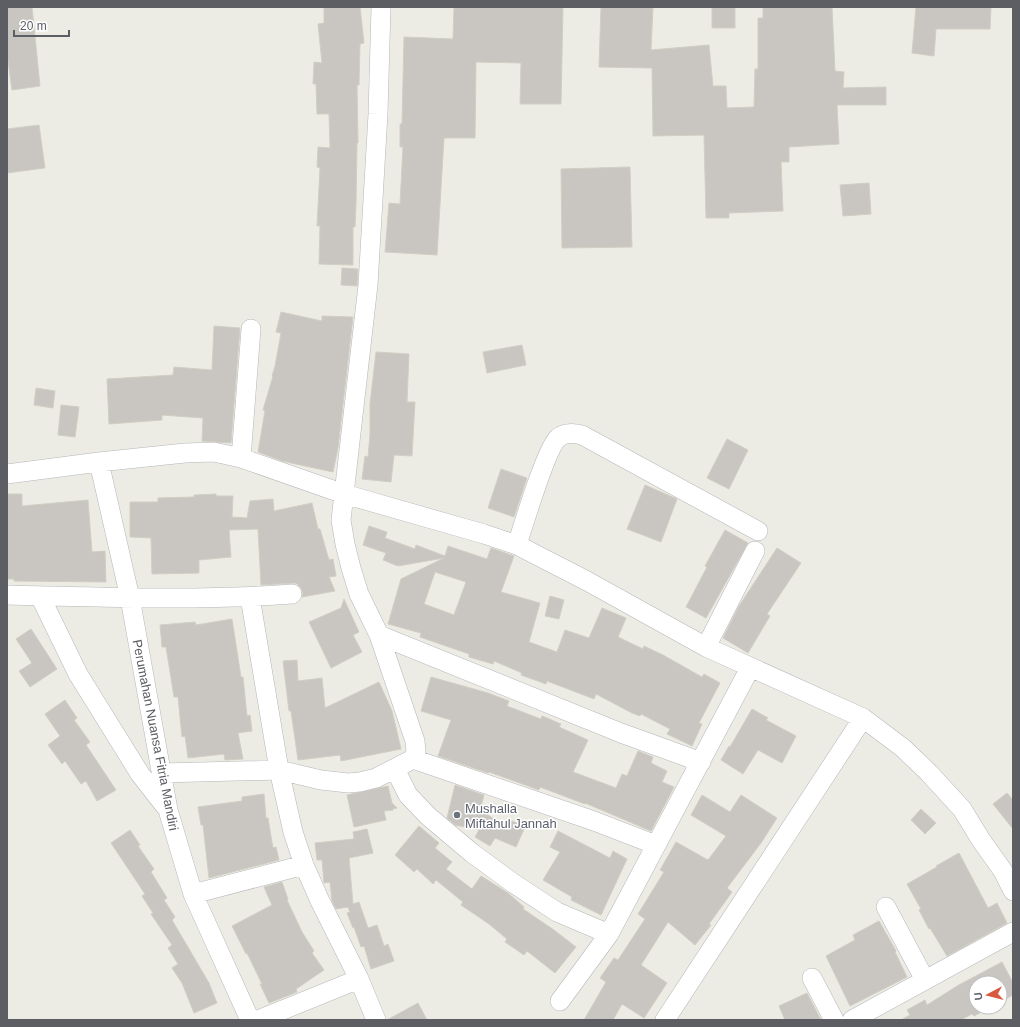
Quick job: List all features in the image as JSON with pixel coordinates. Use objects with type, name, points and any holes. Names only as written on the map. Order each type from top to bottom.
[{"type":"street","points":[[161,773],[279,770],[321,780],[348,783],[376,778],[413,759],[416,752],[415,741],[380,634],[359,594],[345,544],[341,520],[368,285],[378,114],[381,7]]},
{"type":"street","points":[[241,458],[251,329]]},
{"type":"street","points":[[517,545],[548,455],[557,438],[566,434],[582,435],[758,531]]},
{"type":"street","points":[[7,474],[99,462],[214,452],[241,458],[344,494],[484,534],[517,545],[587,581],[706,647],[863,718],[903,748],[962,809],[981,840],[1003,871],[1013,891]]},
{"type":"street","name":"Perumahan Nuansa Fitria Mandiri","points":[[99,462],[130,598],[168,810],[193,894],[250,1020]]},
{"type":"street","points":[[706,647],[755,551]]},
{"type":"street","points":[[7,595],[130,598],[250,597],[292,594]]},
{"type":"street","points":[[40,596],[86,687],[140,774],[168,810]]},
{"type":"street","points":[[250,597],[279,770],[293,832],[304,865],[328,919],[359,979],[376,1020]]},
{"type":"street","points":[[380,634],[621,732],[701,762]]},
{"type":"street","points":[[560,1001],[609,934],[750,668]]},
{"type":"street","points":[[665,1020],[863,718]]},
{"type":"street","points":[[413,759],[594,821],[656,845]]},
{"type":"street","points":[[395,769],[408,795],[428,816],[472,853],[512,883],[557,912],[609,934]]},
{"type":"street","points":[[193,894],[304,865]]},
{"type":"street","points":[[886,907],[925,980]]},
{"type":"street","points":[[852,1020],[1013,932]]},
{"type":"street","points":[[812,978],[834,1020]]},
{"type":"street","points":[[258,1020],[359,979]]},
{"type":"building","points":[[7,7],[32,7],[40,86],[12,90],[7,53]]},
{"type":"building","points":[[324,7],[360,7],[364,43],[360,44],[359,85],[357,85],[358,143],[355,227],[353,227],[353,265],[319,264],[320,226],[317,226],[320,168],[317,167],[318,147],[330,148],[329,114],[317,114],[316,84],[313,84],[314,62],[322,63],[318,24],[324,23]]},
{"type":"building","points":[[454,7],[563,7],[561,104],[520,104],[521,63],[476,62],[475,138],[444,138],[437,255],[385,252],[389,203],[400,204],[403,147],[400,147],[400,124],[402,124],[404,37],[453,39]]},
{"type":"building","points":[[601,7],[653,7],[651,50],[709,45],[713,86],[726,86],[727,108],[754,107],[755,69],[758,69],[758,18],[763,18],[763,7],[832,7],[835,71],[844,72],[843,88],[886,87],[886,105],[837,105],[839,144],[789,147],[789,162],[781,162],[783,211],[729,213],[729,218],[706,218],[704,135],[653,136],[652,68],[599,67]]},
{"type":"building","points":[[712,7],[735,7],[735,28],[712,28]]},
{"type":"building","points":[[916,7],[991,7],[990,29],[936,29],[934,56],[912,53]]},
{"type":"building","points":[[39,125],[45,168],[7,173],[7,129]]},
{"type":"building","points":[[630,167],[632,247],[562,248],[561,169]]},
{"type":"building","points":[[869,183],[871,214],[843,216],[840,185]]},
{"type":"building","points":[[342,268],[358,269],[357,286],[341,285]]},
{"type":"building","points":[[281,312],[322,321],[322,316],[353,317],[338,448],[333,472],[282,461],[258,452],[265,411],[263,410],[273,376],[281,333],[276,332]]},
{"type":"building","points":[[214,326],[240,328],[231,443],[202,441],[203,418],[162,415],[162,420],[109,424],[107,379],[173,375],[174,367],[212,370]]},
{"type":"building","points":[[522,345],[526,365],[487,373],[483,352]]},
{"type":"building","points":[[376,352],[409,354],[407,402],[415,402],[412,456],[394,455],[391,482],[362,479],[365,456],[368,457],[370,404]]},
{"type":"building","points":[[36,388],[55,391],[53,408],[34,405]]},
{"type":"building","points":[[61,405],[79,407],[75,437],[58,435]]},
{"type":"building","points":[[727,439],[748,450],[729,489],[707,478]]},
{"type":"building","points":[[501,469],[527,478],[514,517],[488,508]]},
{"type":"building","points":[[645,485],[677,499],[661,542],[627,529]]},
{"type":"building","points":[[7,494],[22,494],[22,506],[88,500],[92,552],[105,551],[106,582],[14,581],[14,579],[7,579]]},
{"type":"building","points":[[216,494],[216,496],[233,496],[232,517],[247,518],[250,501],[273,499],[274,511],[312,503],[318,529],[320,529],[329,560],[333,559],[336,576],[329,577],[335,591],[302,597],[303,593],[301,588],[296,583],[261,585],[258,529],[229,530],[231,557],[199,560],[199,573],[152,574],[151,538],[130,537],[130,502],[158,502],[158,498],[194,497],[194,495]]},
{"type":"building","points":[[369,526],[387,532],[385,538],[415,549],[416,545],[445,556],[448,546],[487,559],[491,548],[514,556],[501,592],[540,603],[529,642],[557,652],[565,630],[589,638],[602,608],[626,618],[618,637],[643,649],[644,646],[702,677],[704,674],[720,683],[699,723],[702,724],[692,746],[667,734],[670,729],[641,714],[640,716],[632,713],[596,694],[594,699],[547,681],[546,684],[521,675],[522,673],[494,661],[493,664],[469,657],[469,654],[420,637],[421,633],[388,624],[401,579],[444,558],[398,566],[383,560],[386,553],[363,545]],"holes":[[[435,572],[466,582],[454,615],[424,604]]]},
{"type":"building","points":[[725,530],[748,543],[706,618],[686,607],[707,567],[705,566]]},
{"type":"building","points":[[777,548],[801,563],[767,614],[770,616],[748,653],[723,638],[739,606]]},
{"type":"building","points":[[550,596],[564,600],[559,619],[545,616]]},
{"type":"building","points":[[344,599],[359,632],[353,635],[362,652],[331,668],[309,622],[341,608]]},
{"type":"building","points":[[232,619],[241,677],[243,677],[247,716],[250,715],[252,731],[238,733],[243,759],[225,760],[224,754],[188,758],[185,736],[182,737],[178,697],[174,697],[166,647],[162,647],[160,625],[195,622],[196,625]]},
{"type":"building","points":[[31,629],[57,669],[30,687],[19,671],[32,663],[16,639]]},
{"type":"building","points":[[297,660],[298,681],[322,678],[325,708],[379,682],[392,711],[401,749],[341,761],[340,755],[298,760],[291,711],[289,711],[283,661]]},
{"type":"building","points":[[431,677],[488,693],[509,701],[507,706],[541,719],[542,716],[561,724],[559,727],[588,740],[573,772],[616,788],[622,774],[627,776],[638,751],[653,757],[651,763],[667,771],[662,782],[674,787],[651,831],[585,803],[540,787],[539,790],[438,756],[451,720],[421,711]]},
{"type":"building","points":[[65,700],[77,718],[74,720],[90,742],[86,745],[116,790],[97,801],[86,781],[81,784],[65,761],[62,764],[48,745],[60,736],[45,714]]},
{"type":"building","points":[[752,709],[768,718],[766,720],[796,736],[782,763],[758,750],[743,774],[721,760]]},
{"type":"building","points":[[455,785],[484,795],[480,810],[505,826],[508,819],[525,827],[516,847],[495,838],[490,846],[475,837],[479,830],[455,825],[447,818]]},
{"type":"building","points":[[388,786],[392,803],[397,808],[384,811],[386,820],[354,827],[347,795]]},
{"type":"building","points":[[1007,793],[1013,800],[1013,829],[993,804]]},
{"type":"building","points":[[264,794],[266,818],[268,818],[273,848],[276,847],[279,860],[209,878],[203,825],[201,825],[198,807],[242,801],[242,797]]},
{"type":"building","points":[[702,795],[730,812],[741,795],[777,818],[761,843],[727,888],[732,892],[709,924],[711,925],[695,945],[668,922],[641,965],[667,983],[644,1018],[622,1004],[613,1020],[584,1020],[606,982],[600,978],[614,958],[618,960],[645,919],[638,914],[664,872],[660,870],[676,842],[708,860],[726,836],[691,815]]},
{"type":"building","points":[[921,809],[936,823],[925,834],[911,820]]},
{"type":"building","points":[[419,826],[439,843],[435,848],[452,862],[446,869],[472,889],[481,876],[508,893],[524,907],[523,909],[576,947],[555,973],[527,951],[524,955],[505,942],[507,939],[489,924],[461,905],[463,902],[436,880],[433,884],[417,869],[414,872],[395,855]]},
{"type":"building","points":[[367,829],[373,853],[349,858],[353,904],[359,902],[368,928],[377,925],[384,946],[388,944],[394,961],[371,969],[364,946],[361,947],[347,913],[350,912],[348,907],[336,909],[332,901],[330,882],[324,883],[322,860],[317,860],[315,843],[354,839],[353,832]]},
{"type":"building","points":[[130,830],[140,845],[138,846],[154,869],[151,872],[167,898],[164,900],[175,917],[172,920],[209,983],[217,1003],[194,1013],[182,983],[172,968],[178,964],[168,948],[172,945],[151,914],[153,913],[142,896],[145,894],[111,843]]},
{"type":"building","points":[[558,831],[610,858],[613,851],[627,859],[601,915],[571,900],[572,897],[543,880],[560,852],[550,847]]},
{"type":"building","points":[[959,853],[988,908],[997,903],[1007,923],[947,956],[930,928],[929,929],[919,910],[921,909],[907,884]]},
{"type":"building","points":[[282,882],[288,899],[287,900],[302,932],[314,951],[312,953],[324,970],[296,989],[297,992],[269,1003],[260,984],[262,984],[232,926],[272,905],[264,887]]},
{"type":"building","points":[[879,921],[896,951],[895,952],[907,977],[850,1006],[826,956],[855,940],[853,935]]},
{"type":"building","points":[[1002,962],[1013,983],[1013,995],[1008,998],[1008,975],[978,975]]},
{"type":"building","points":[[968,980],[968,1015],[970,1015],[961,1020],[901,1020],[910,1015],[907,1010],[925,1000],[927,1005]]},
{"type":"building","points":[[807,993],[821,1020],[785,1020],[779,1006]]},
{"type":"building","points":[[418,1003],[427,1020],[387,1020]]},
{"type":"place","name":"Mushalla Miftahul Jannah","points":[[457,815]]}]
